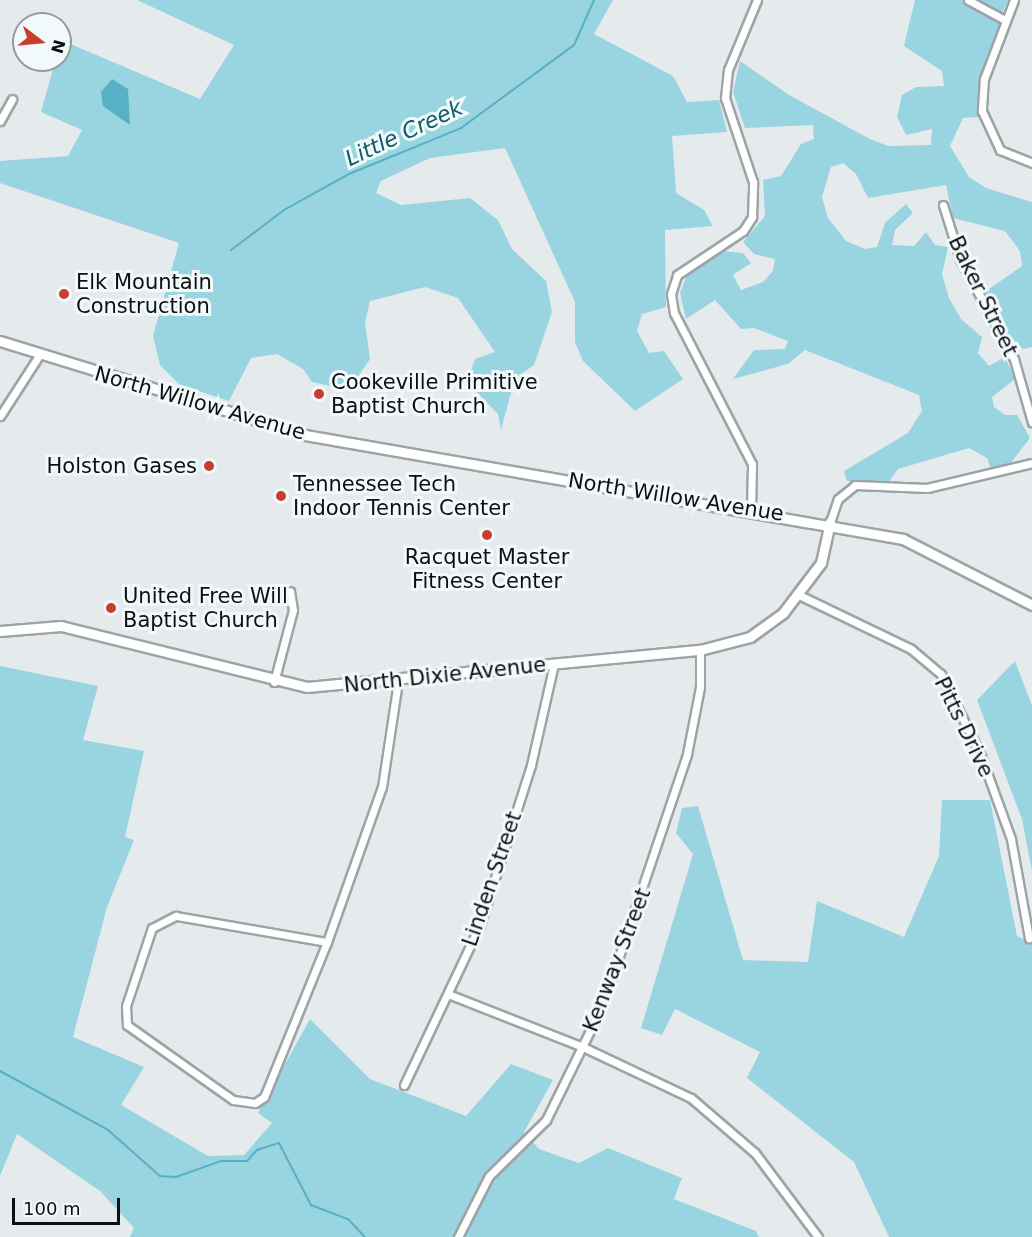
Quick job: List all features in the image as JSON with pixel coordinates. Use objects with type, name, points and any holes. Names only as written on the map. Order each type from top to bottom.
[{"type":"main road","name":"North Willow Avenue","points":[[0,340],[305,435],[830,522],[926,547],[1032,604]]},
{"type":"main road","name":"North Dixie Avenue","points":[[0,631],[61,626],[274,682],[315,687],[398,681],[700,650],[750,637],[799,595],[820,563],[830,522]]},
{"type":"street","points":[[751,509],[752,464],[674,314],[671,294],[677,275],[743,231],[752,217],[753,182],[725,98],[728,70],[757,0]]},
{"type":"street","points":[[968,0],[1005,20]]},
{"type":"street","points":[[1014,0],[984,79],[982,111],[1000,150],[1032,163]]},
{"type":"street","points":[[0,121],[12,99]]},
{"type":"street","name":"Baker Street","points":[[943,205],[960,259],[1014,359],[1032,422]]},
{"type":"street","points":[[0,416],[40,354]]},
{"type":"street","points":[[830,522],[838,498],[855,485],[927,488],[1032,463]]},
{"type":"street","points":[[274,682],[293,610],[290,591]]},
{"type":"street","name":"Pitts Drive","points":[[799,595],[911,649],[941,675],[981,756],[1011,838],[1029,938]]},
{"type":"street","name":"Kenway Street","points":[[458,1237],[489,1176],[546,1120],[583,1047],[618,966],[687,754],[700,687],[700,650]]},
{"type":"street","name":"Linden Street","points":[[404,1085],[448,994],[487,904],[531,765],[554,664]]},
{"type":"street","points":[[327,942],[176,916],[163,919],[152,928],[130,990],[127,1025],[233,1100],[255,1103],[264,1097],[327,942],[382,787],[398,681]]},
{"type":"street","points":[[448,994],[655,1077],[721,1120],[786,1188],[818,1237]]},
{"type":"shaded area","points":[[137,0],[613,0],[594,34],[673,76],[687,102],[719,100],[727,132],[672,136],[676,193],[704,210],[713,226],[665,230],[666,307],[642,314],[637,331],[649,353],[664,351],[683,379],[635,411],[583,361],[575,342],[575,302],[505,148],[430,158],[381,181],[376,193],[401,205],[470,198],[498,220],[512,249],[546,281],[552,312],[534,365],[515,378],[501,430],[498,414],[467,382],[475,359],[495,352],[458,298],[425,287],[370,301],[365,322],[370,359],[349,390],[312,382],[303,369],[277,354],[251,358],[229,401],[180,385],[160,365],[153,336],[179,243],[0,183],[0,161],[68,156],[82,130],[41,112],[52,72],[72,72],[72,45],[200,99],[234,45]]},
{"type":"shaded area","points":[[915,0],[962,0],[1001,21],[982,79],[979,117],[963,118],[950,146],[969,177],[986,188],[1032,202],[1032,347],[1023,349],[1004,330],[985,292],[1022,266],[1020,251],[1005,231],[953,218],[946,185],[868,198],[856,174],[843,163],[831,167],[822,197],[828,218],[846,241],[865,249],[877,247],[885,223],[906,204],[913,213],[895,230],[892,245],[914,246],[926,232],[935,245],[948,247],[942,274],[949,298],[961,319],[982,337],[978,353],[989,366],[1005,357],[1015,379],[992,397],[994,407],[1005,415],[1017,415],[1030,438],[1010,464],[991,469],[987,458],[969,448],[898,469],[888,483],[847,481],[844,471],[908,433],[922,411],[919,395],[805,350],[788,364],[733,379],[754,350],[785,349],[788,341],[754,328],[741,329],[715,300],[686,319],[680,293],[687,275],[722,251],[743,253],[751,263],[733,275],[741,290],[763,282],[773,271],[775,259],[754,254],[743,242],[765,216],[763,180],[781,176],[801,144],[814,139],[813,125],[745,128],[733,92],[740,61],[789,95],[870,139],[888,146],[931,145],[932,129],[906,135],[897,117],[902,95],[916,87],[944,86],[942,71],[904,46]]},
{"type":"shaded area","points":[[974,0],[1008,0],[1001,15]]},
{"type":"shaded area","points":[[112,79],[128,89],[130,125],[103,106],[101,92]]},
{"type":"shaded area","points":[[1015,661],[1032,706],[1032,871],[1022,819],[977,700]]},
{"type":"shaded area","points":[[0,666],[98,686],[83,740],[144,751],[125,837],[134,840],[107,907],[73,1037],[144,1067],[121,1105],[208,1156],[244,1155],[272,1123],[258,1113],[310,1019],[370,1079],[466,1116],[511,1064],[553,1080],[524,1132],[539,1149],[579,1163],[608,1148],[682,1178],[674,1199],[756,1231],[759,1237],[130,1237],[134,1228],[100,1191],[17,1134],[0,1176]]},
{"type":"shaded area","points":[[942,800],[990,800],[1017,936],[1032,943],[1032,1237],[889,1237],[854,1162],[747,1078],[760,1052],[675,1009],[662,1035],[641,1028],[693,854],[676,833],[682,808],[698,806],[743,960],[808,962],[817,901],[904,937],[939,856]]},
{"type":"waterway","name":"Little Creek","points":[[231,250],[284,210],[349,174],[461,128],[574,45],[594,0]]},
{"type":"waterway","points":[[0,1071],[108,1130],[160,1176],[176,1177],[221,1161],[247,1161],[257,1150],[279,1143],[311,1205],[348,1219],[365,1237]]},
{"type":"place","name":"Elk Mountain Construction","points":[[64,294]]},
{"type":"place","name":"Cookeville Primitive Baptist Church","points":[[319,394]]},
{"type":"place","name":"Holston Gases","points":[[209,466]]},
{"type":"place","name":"Tennessee Tech Indoor Tennis Center","points":[[281,496]]},
{"type":"place","name":"Racquet Master Fitness Center","points":[[487,535]]},
{"type":"place","name":"United Free Will Baptist Church","points":[[111,608]]}]
